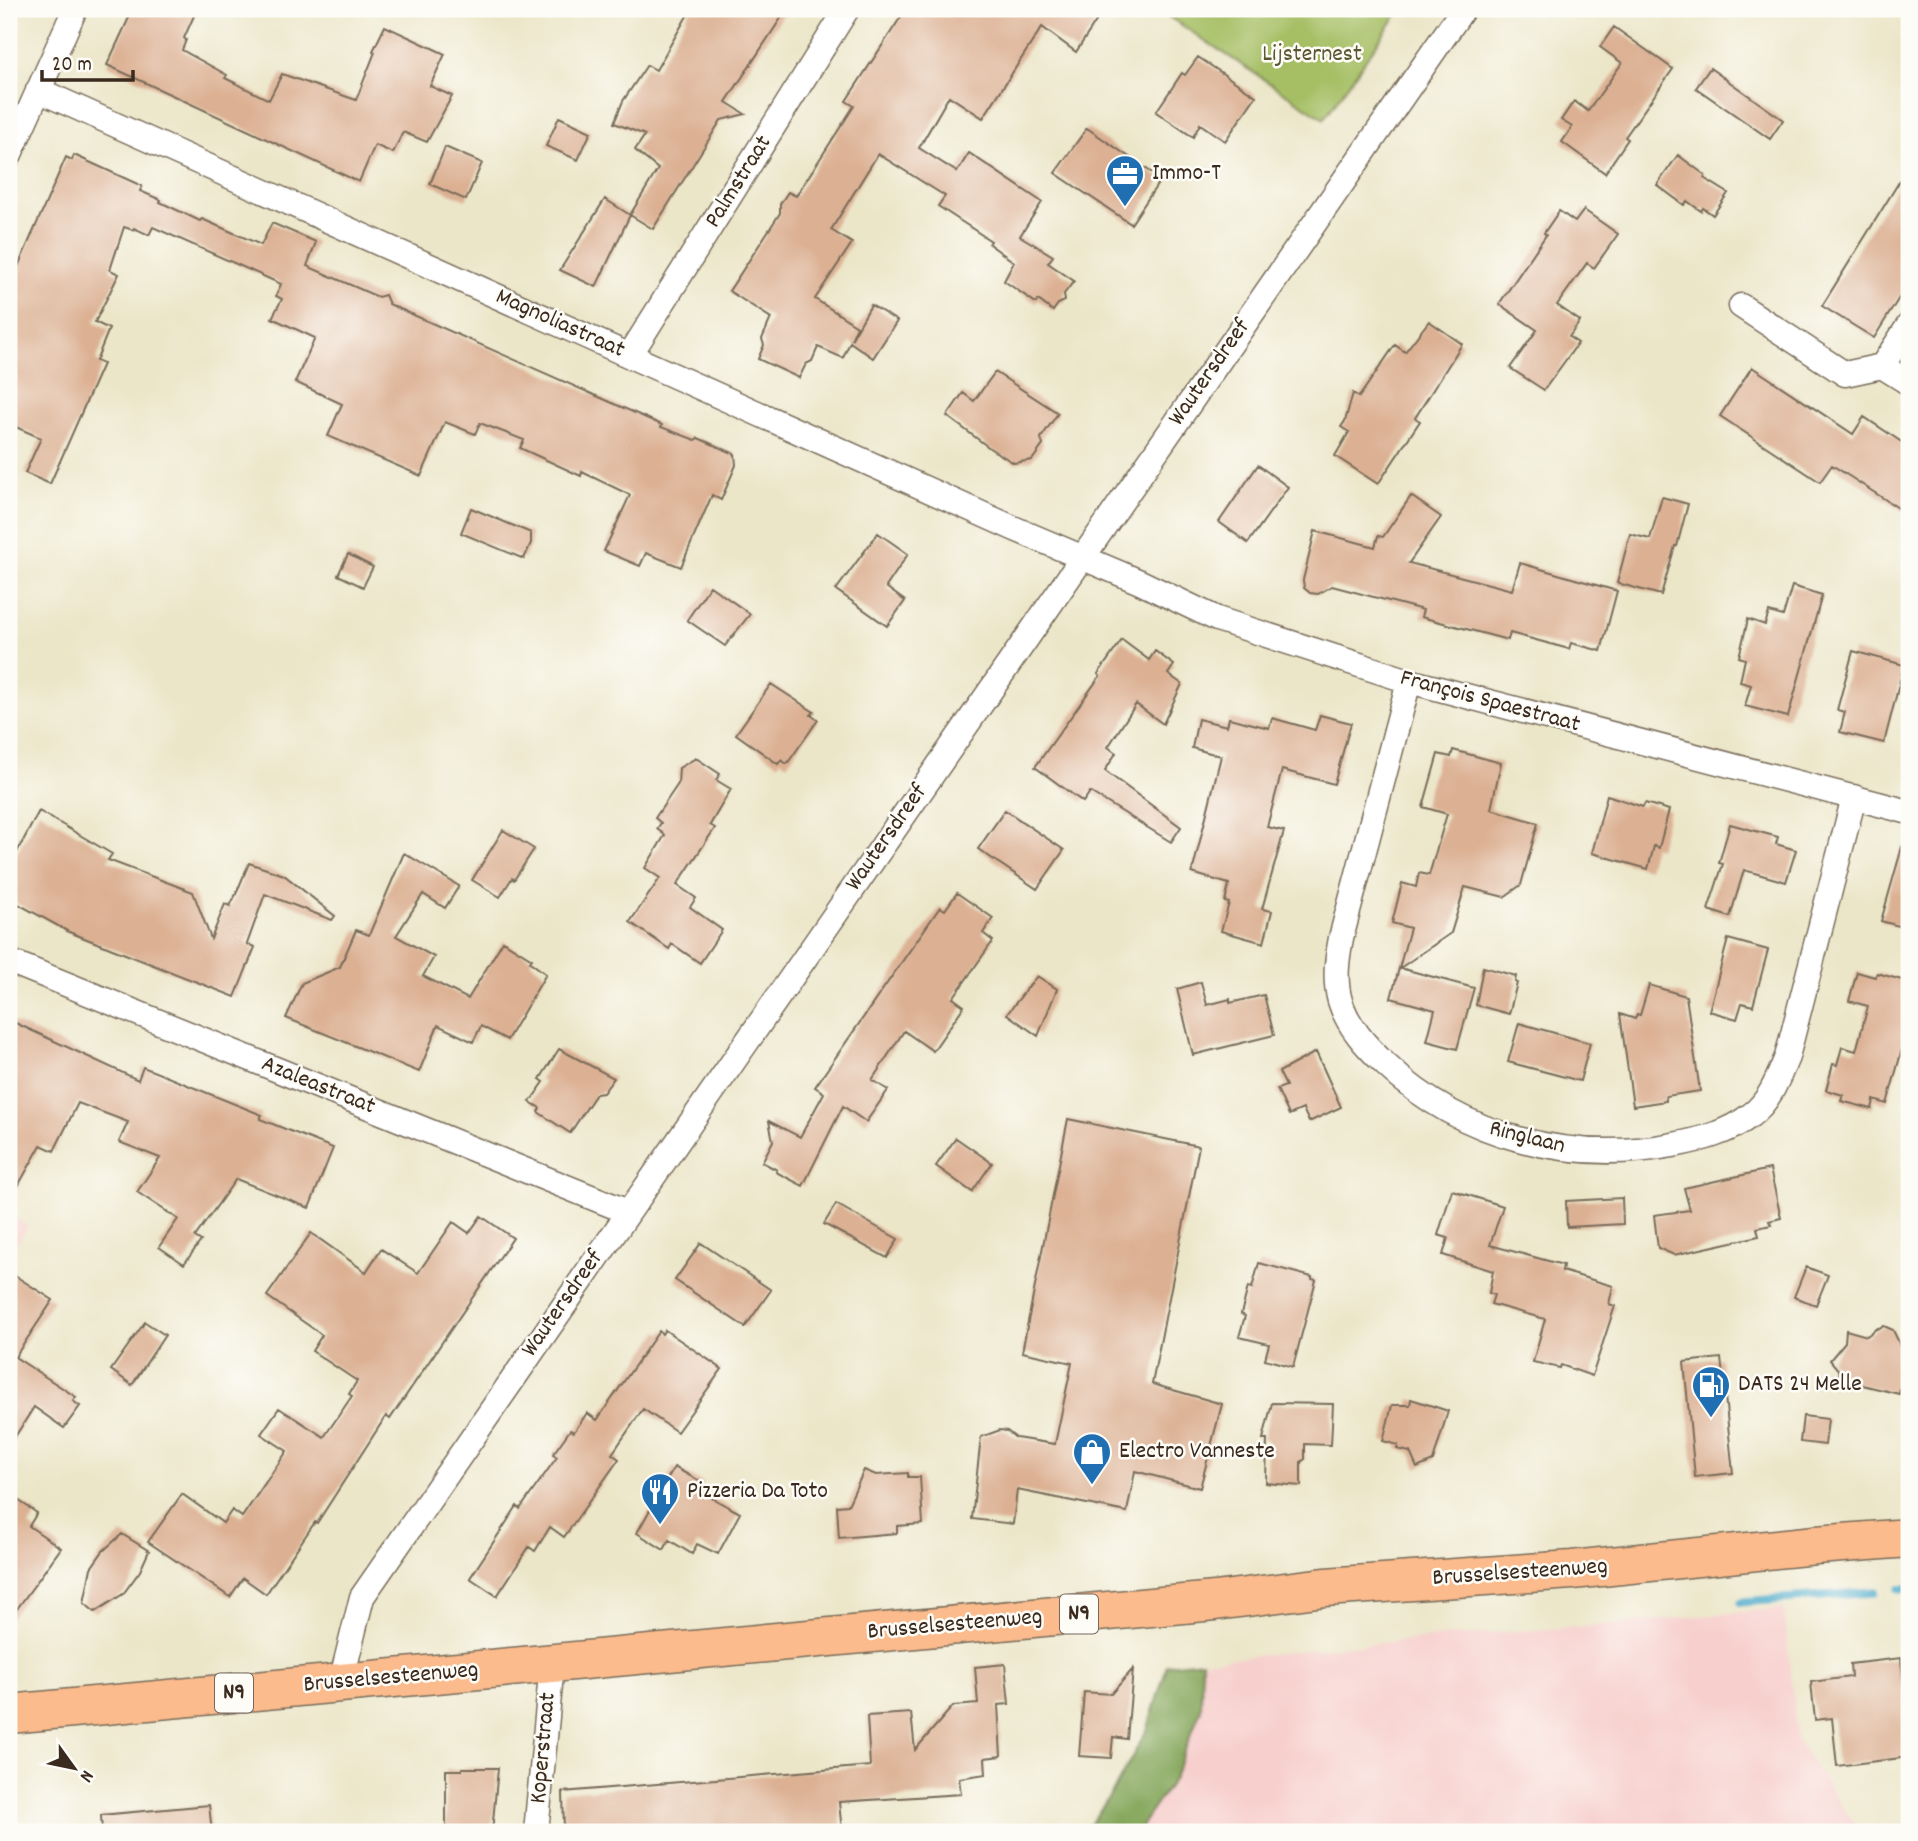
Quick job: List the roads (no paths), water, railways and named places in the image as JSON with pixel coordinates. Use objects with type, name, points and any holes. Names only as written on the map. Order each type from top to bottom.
[{"type":"main road","name":"Brusselsesteenweg","points":[[9,1714],[1215,1601],[1325,1587],[1572,1570],[1907,1538]]},
{"type":"street","points":[[9,156],[75,9]]},
{"type":"street","name":"Palmstraat","points":[[630,355],[847,9]]},
{"type":"street","name":"Wautersdreef","points":[[341,1682],[362,1597],[1463,9]]},
{"type":"street","name":"Magnoliastraat","points":[[38,90],[1082,558]]},
{"type":"street","points":[[1741,306],[1845,374],[1882,366],[1909,383]]},
{"type":"street","points":[[1882,366],[1909,325]]},
{"type":"street","name":"François Spaestraat","points":[[1082,558],[1217,619],[1409,681],[1909,811]]},
{"type":"street","name":"Ringlaan","points":[[1409,681],[1341,938],[1336,965],[1338,990],[1348,1018],[1361,1039],[1395,1073],[1457,1116],[1512,1137],[1567,1149],[1637,1152],[1706,1138],[1731,1128],[1753,1114],[1776,1083],[1787,1057],[1854,797]]},
{"type":"street","name":"Azaleastraat","points":[[9,961],[628,1212]]},
{"type":"street","name":"Koperstraat","points":[[537,1832],[552,1664]]},
{"type":"waterway","points":[[1900,1589],[1909,1588]]},
{"type":"waterway","points":[[1741,1602],[1874,1592]]},
{"type":"place","name":"Immo-T","points":[[1125,208]]},
{"type":"place","name":"DATS 24 Melle","points":[[1711,1419]]},
{"type":"place","name":"Electro Vanneste","points":[[1092,1486]]},
{"type":"place","name":"Pizzeria Da Toto","points":[[660,1526]]},
{"type":"park label","name":"Lijsternest","points":[[1312,55]]}]
